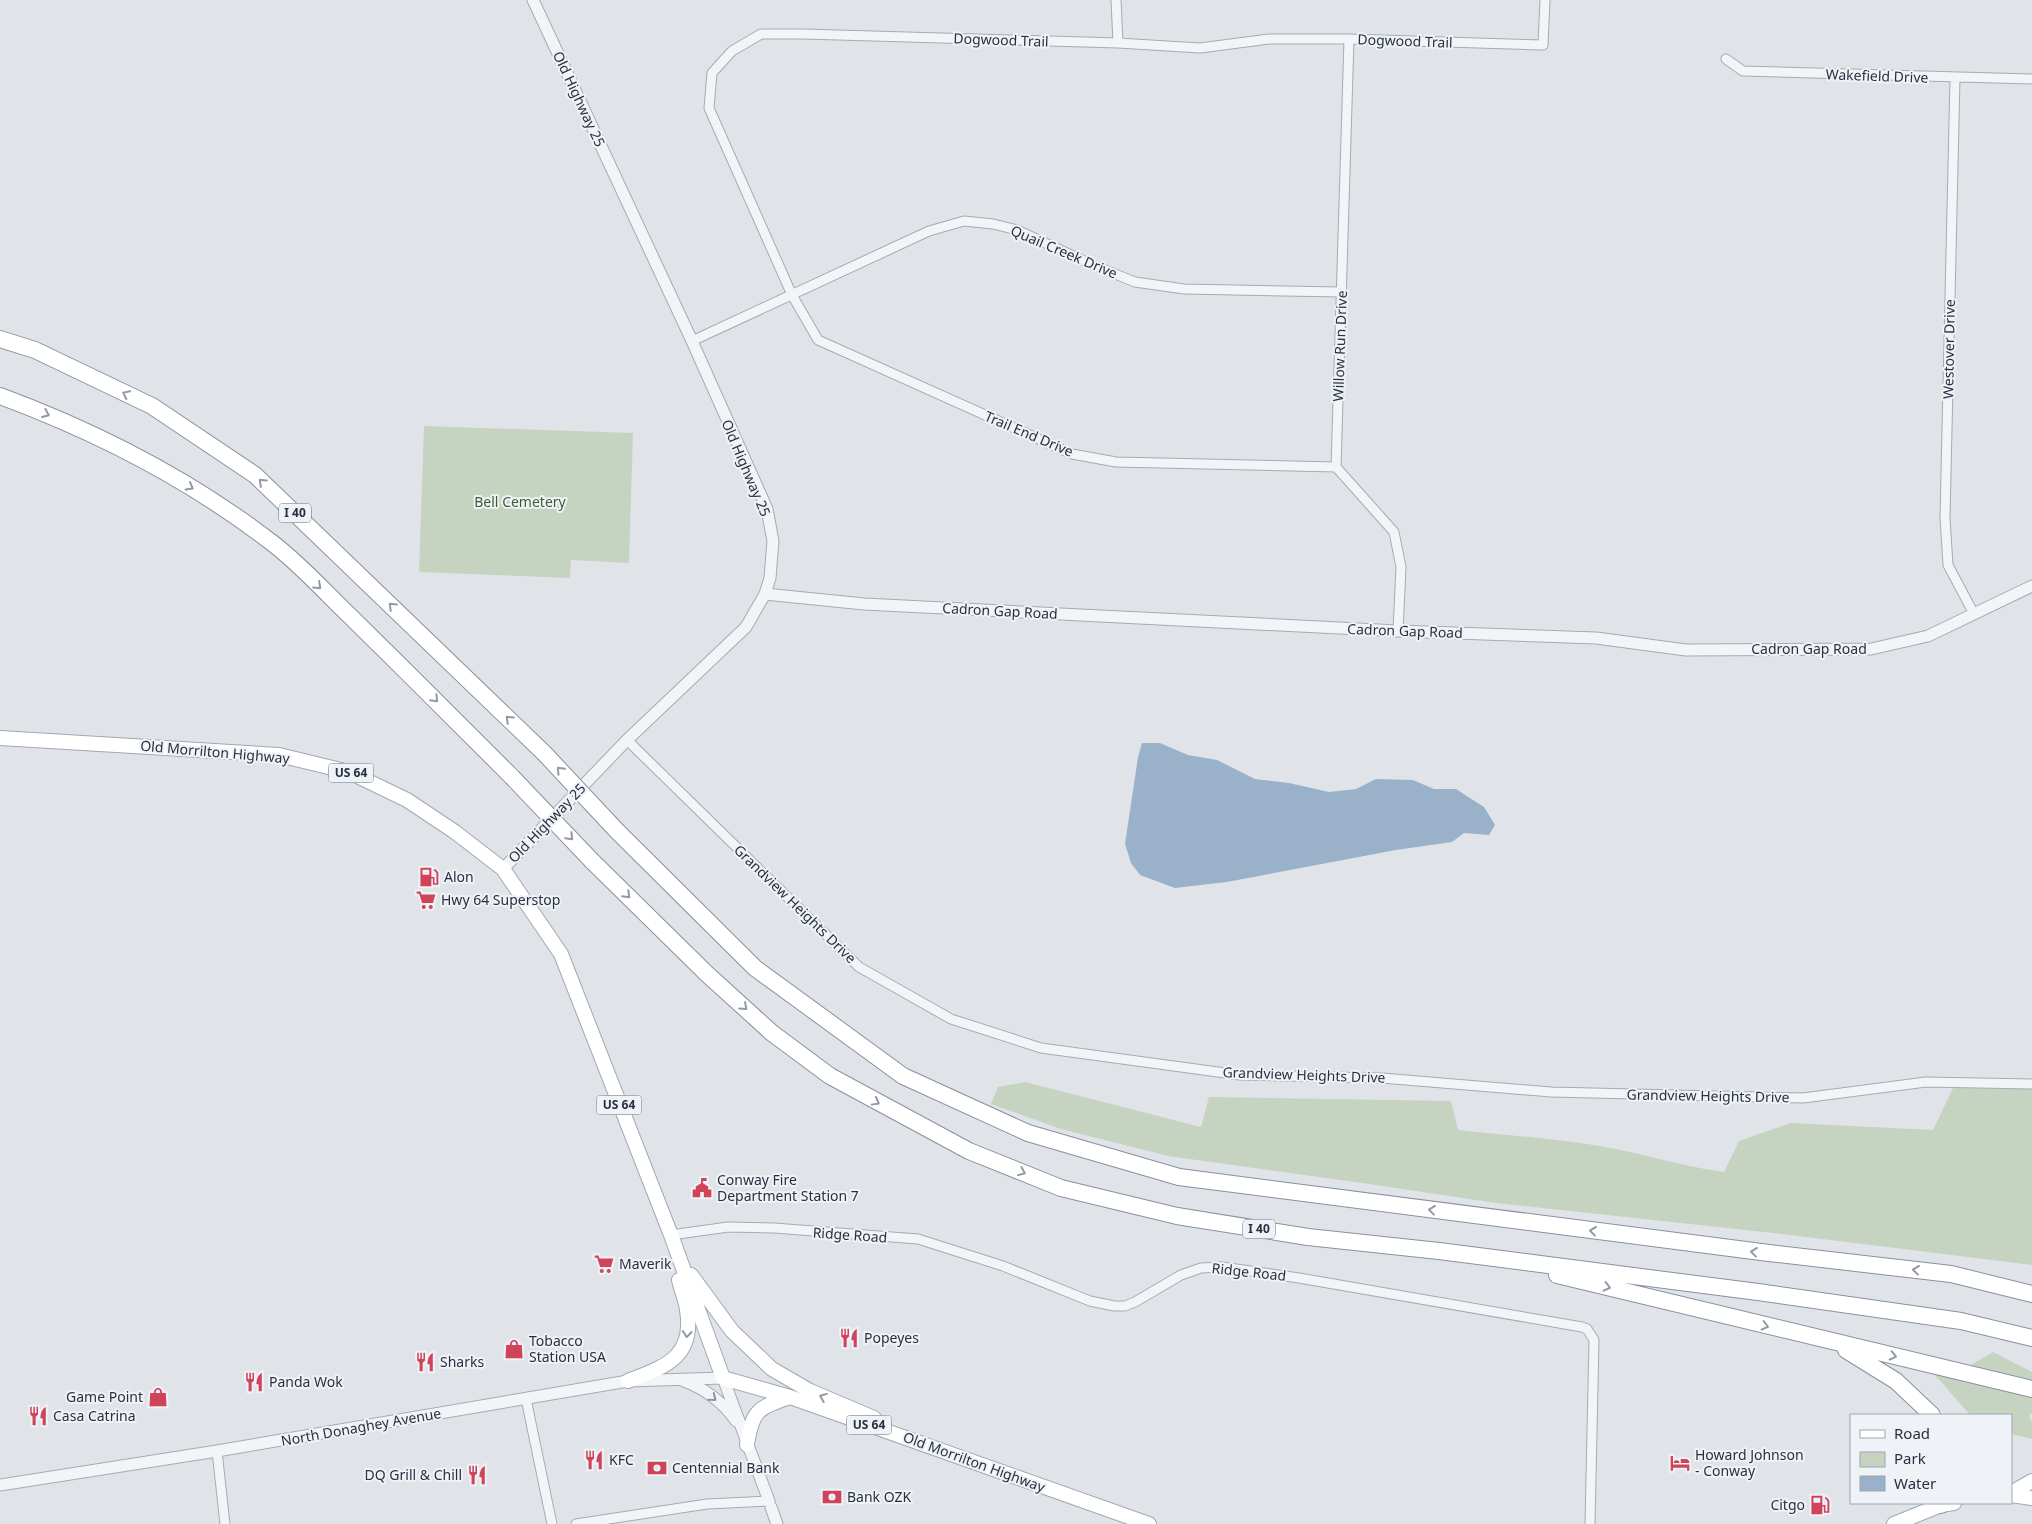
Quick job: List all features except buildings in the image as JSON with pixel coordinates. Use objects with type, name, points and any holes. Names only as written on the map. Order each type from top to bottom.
[{"type":"highway","name":"I 40","points":[[0,339],[35,350],[152,406],[254,475],[544,753],[617,831],[754,968],[903,1076],[1028,1133],[1179,1177],[1769,1253],[1952,1274],[2032,1294]]},
{"type":"highway","name":"I 40","points":[[0,396],[44,412],[134,454],[202,494],[272,543],[406,671],[512,777],[592,861],[707,974],[772,1033],[830,1076],[969,1151],[1061,1188],[1178,1216],[1308,1237],[1439,1251],[1961,1321],[2032,1338]]},
{"type":"highway","points":[[1439,1251],[1538,1271],[2032,1388]]},
{"type":"highway","points":[[1952,1274],[2032,1284]]},
{"type":"highway","points":[[1828,1341],[1896,1381],[1931,1414]]},
{"type":"main road","name":"Old Morrilton Highway","points":[[0,738],[279,755],[349,772],[407,800],[455,832],[503,869],[561,954],[671,1235],[723,1378],[790,1397],[1149,1524]]},
{"type":"main road","points":[[628,1381],[666,1366],[681,1354],[687,1342],[687,1310],[680,1286],[671,1235]]},
{"type":"main road","points":[[671,1235],[693,1278],[732,1331],[772,1369],[810,1391],[948,1452]]},
{"type":"main road","points":[[748,1445],[750,1424],[761,1409],[790,1397]]},
{"type":"main road","points":[[2012,1493],[2032,1481]]},
{"type":"main road","points":[[2012,1494],[2032,1498]]},
{"type":"main road","points":[[1896,1524],[1944,1504]]},
{"type":"street","name":"Old Highway 25","points":[[503,869],[626,740],[746,627],[765,594],[770,578],[773,541],[766,509],[692,340],[533,0]]},
{"type":"street","points":[[1116,0],[1118,43]]},
{"type":"street","name":"Dogwood Trail","points":[[792,295],[709,108],[712,73],[732,50],[761,34],[1118,43],[1200,48],[1269,39],[1348,39],[1543,45],[1545,0]]},
{"type":"street","name":"Willow Run Drive","points":[[1336,467],[1348,39]]},
{"type":"street","name":"Wakefield Drive","points":[[1726,59],[1743,71],[2032,79]]},
{"type":"street","name":"Westover Drive","points":[[1955,78],[1945,518],[1948,565],[1974,614]]},
{"type":"street","name":"Quail Creek Drive","points":[[692,340],[929,231],[964,221],[993,224],[1018,230],[1094,266],[1135,282],[1184,289],[1341,292]]},
{"type":"street","name":"Trail End Drive","points":[[792,295],[818,340],[1072,454],[1116,462],[1336,467]]},
{"type":"street","points":[[1336,467],[1394,532],[1401,567],[1398,631]]},
{"type":"street","name":"Cadron Gap Road","points":[[765,594],[864,604],[1398,631],[1596,638],[1686,650],[1871,649],[1928,636],[2032,586]]},
{"type":"street","name":"Grandview Heights Drive","points":[[626,740],[859,967],[951,1019],[1041,1048],[1240,1075],[1382,1078],[1551,1092],[1802,1098],[1926,1082],[2032,1084]]},
{"type":"street","name":"Ridge Road","points":[[671,1235],[728,1227],[774,1228],[918,1240],[1003,1266],[1090,1302],[1114,1306],[1125,1306],[1181,1276],[1201,1268],[1222,1267],[1299,1278],[1586,1328],[1594,1340],[1590,1524]]},
{"type":"street","points":[[678,1378],[695,1384],[712,1397],[731,1414],[740,1427]]},
{"type":"street","points":[[723,1378],[777,1524]]},
{"type":"street","name":"North Donaghey Avenue","points":[[0,1485],[217,1451],[628,1381],[723,1378]]},
{"type":"street","points":[[526,1399],[552,1524]]},
{"type":"street","points":[[217,1451],[225,1524]]},
{"type":"street","points":[[576,1524],[707,1504],[770,1504]]},
{"type":"green space","name":"Bell Cemetery","points":[[424,426],[633,433],[629,563],[571,560],[570,578],[419,572]]},
{"type":"green space","points":[[1025,1082],[1201,1127],[1209,1097],[1451,1101],[1458,1130],[1594,1145],[1724,1172],[1739,1141],[1791,1123],[1933,1130],[1953,1088],[2032,1089],[2032,1265],[1782,1234],[1496,1203],[1168,1156],[1061,1129],[991,1104],[998,1087]]},
{"type":"green space","points":[[1993,1352],[2032,1372],[2032,1413],[2029,1416],[2032,1422],[2032,1439],[2012,1434],[2012,1414],[1969,1414],[1934,1374],[1936,1357],[1967,1367]]},
{"type":"water","points":[[1142,743],[1160,743],[1188,755],[1217,760],[1255,779],[1289,783],[1329,792],[1356,789],[1376,779],[1413,780],[1434,789],[1456,789],[1484,807],[1495,825],[1489,835],[1464,833],[1452,842],[1396,850],[1227,882],[1175,888],[1140,875],[1131,863],[1125,844],[1138,757]]},
{"type":"place","name":"Alon","points":[[429,877]]},
{"type":"place","name":"Hwy 64 Superstop","points":[[426,900]]},
{"type":"place","name":"Conway Fire Department Station 7","points":[[702,1188]]},
{"type":"place","name":"Maverik","points":[[604,1264]]},
{"type":"place","name":"Popeyes","points":[[849,1338]]},
{"type":"place","name":"Tobacco Station USA","points":[[514,1349]]},
{"type":"place","name":"Sharks","points":[[425,1362]]},
{"type":"place","name":"Panda Wok","points":[[254,1382]]},
{"type":"place","name":"Game Point","points":[[158,1397]]},
{"type":"place","name":"Casa Catrina","points":[[38,1416]]},
{"type":"place","name":"KFC","points":[[594,1460]]},
{"type":"place","name":"Howard Johnson - Conway","points":[[1680,1463]]},
{"type":"place","name":"Centennial Bank","points":[[657,1468]]},
{"type":"place","name":"DQ Grill & Chill","points":[[477,1475]]},
{"type":"place","name":"Bank OZK","points":[[832,1497]]},
{"type":"place","name":"Citgo","points":[[1820,1505]]}]
